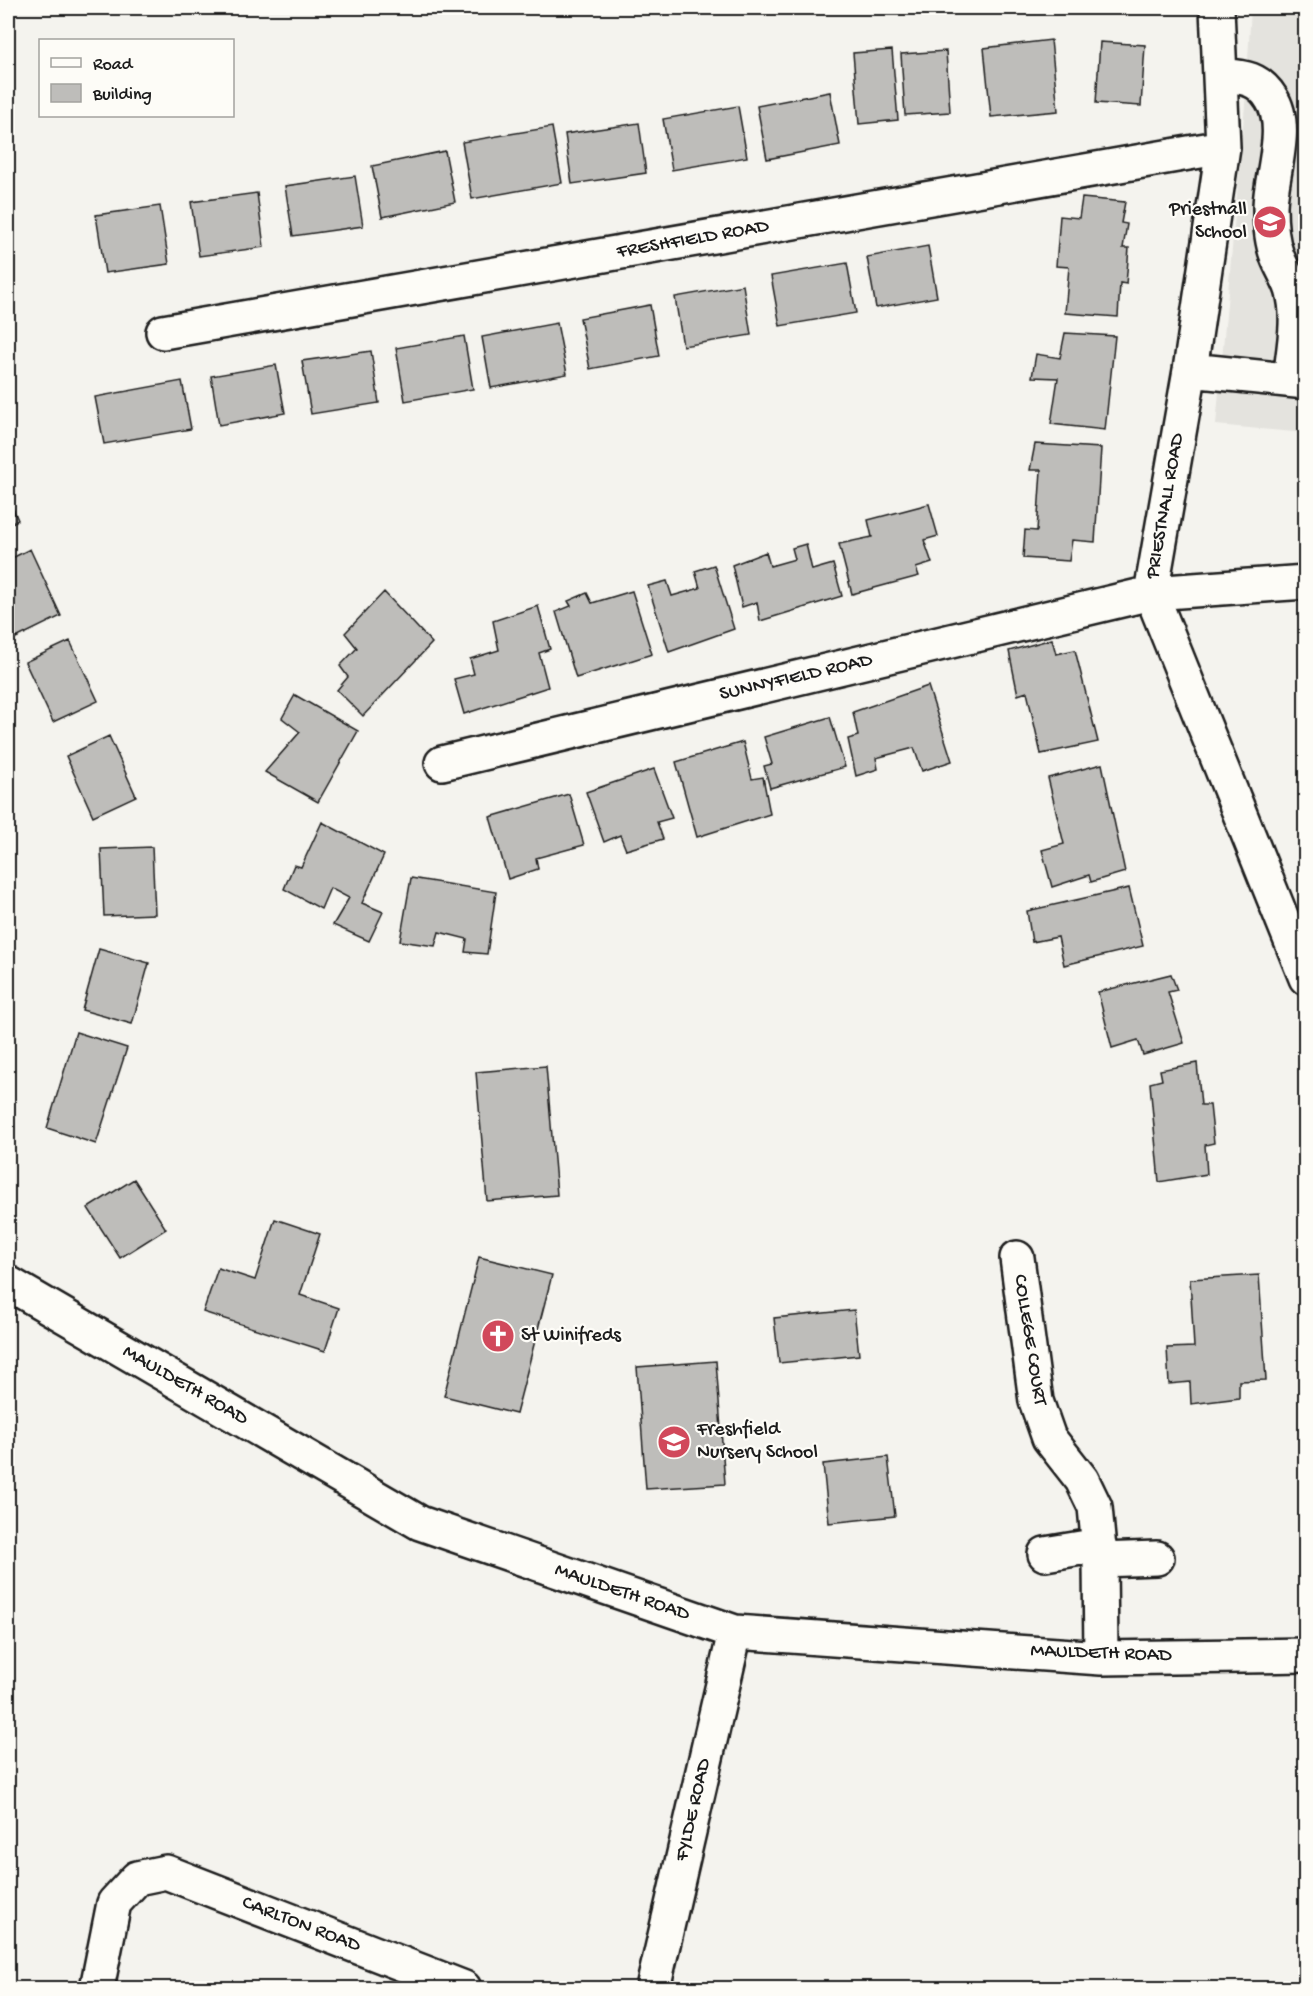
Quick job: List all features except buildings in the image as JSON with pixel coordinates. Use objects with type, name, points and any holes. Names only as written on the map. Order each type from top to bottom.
[{"type":"street","name":"PRIESTNALL ROAD","points":[[1217,8],[1223,147],[1190,370],[1151,593],[1305,978]]},
{"type":"street","points":[[1190,370],[1298,381],[1295,306],[1292,290],[1276,253],[1271,228],[1270,204],[1279,130],[1278,113],[1272,99],[1263,88],[1249,78],[1220,75]]},
{"type":"street","name":"FRESHFIELD ROAD","points":[[163,332],[1223,147]]},
{"type":"street","name":"SUNNYFIELD ROAD","points":[[442,763],[1151,593],[1305,582]]},
{"type":"street","name":"COLLEGE COURT","points":[[1017,1258],[1036,1401],[1049,1438],[1082,1480],[1095,1507],[1099,1553],[1101,1658]]},
{"type":"street","name":"MAULDETH ROAD","points":[[8,1283],[420,1522],[735,1632],[1101,1658],[1305,1655]]},
{"type":"street","points":[[1045,1554],[1099,1553],[1157,1558]]},
{"type":"street","name":"FYLDE ROAD","points":[[653,1989],[735,1632]]},
{"type":"street","name":"CARLTON ROAD","points":[[97,1989],[114,1903],[137,1878],[166,1872],[464,1989]]},
{"type":"shaded area","name":"Priestnall School","points":[[1251,8],[1305,8],[1305,433],[1216,425],[1246,94]]},
{"type":"place","name":"Priestnall School","points":[[1270,222]]},
{"type":"place","name":"St Winifreds","points":[[498,1336]]},
{"type":"place","name":"Freshfield Nursery School","points":[[674,1442]]}]
